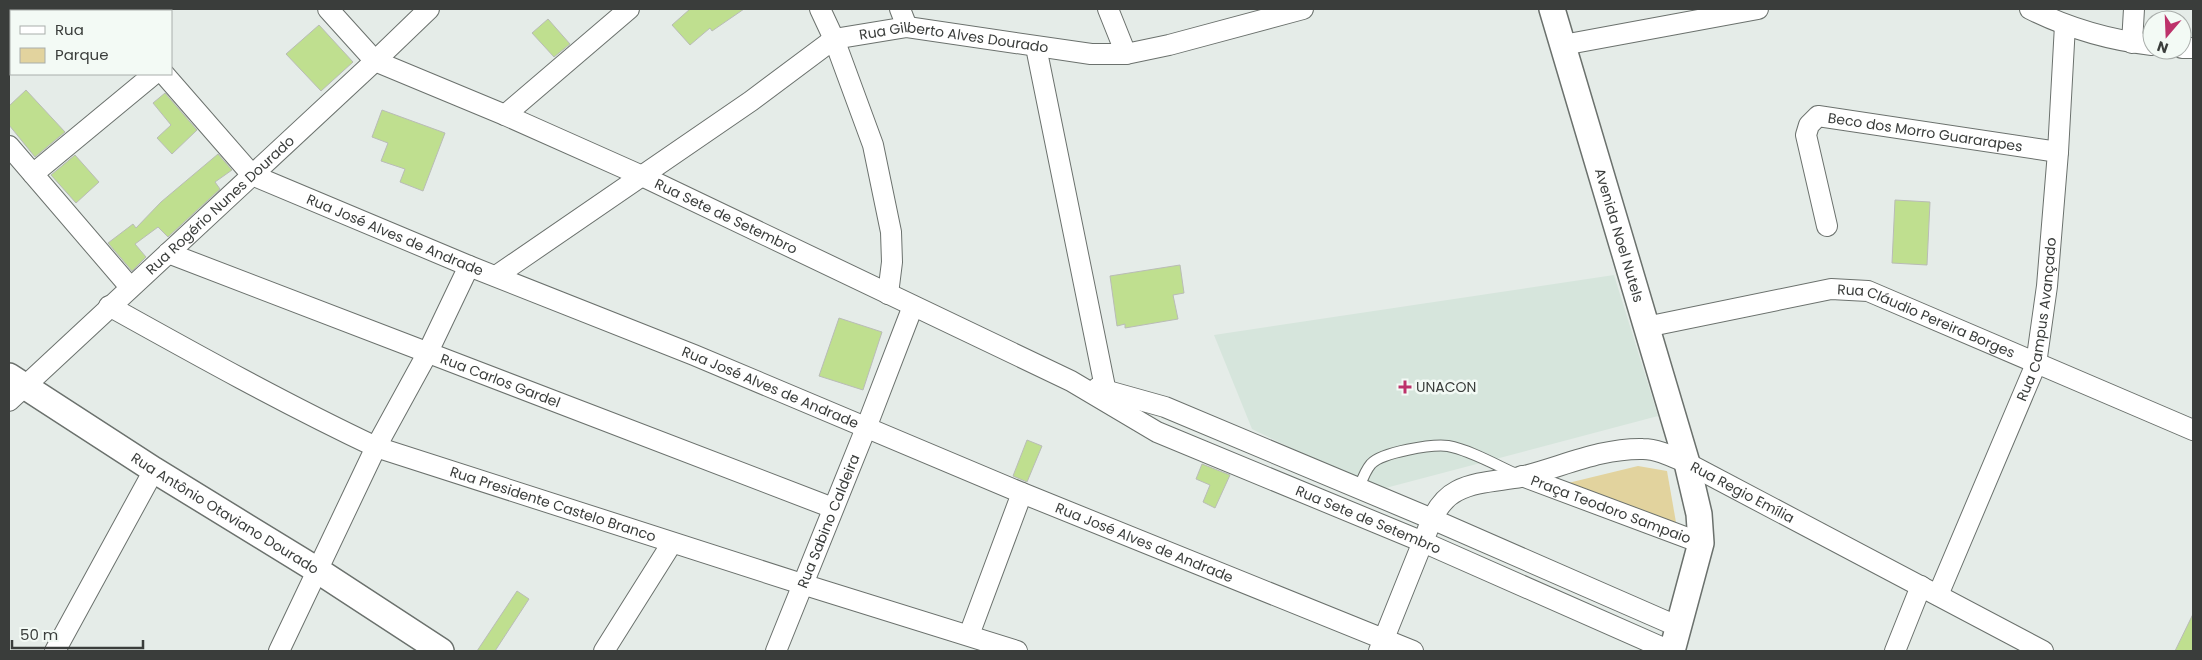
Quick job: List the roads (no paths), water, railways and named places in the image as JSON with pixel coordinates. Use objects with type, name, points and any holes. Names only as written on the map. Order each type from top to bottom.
[{"type":"street","points":[[328,9],[376,61]]},
{"type":"street","name":"Rua Rogério Nunes Dourado","points":[[14,388],[110,306],[376,61],[429,9]]},
{"type":"street","points":[[505,115],[629,9]]},
{"type":"street","points":[[820,9],[834,40],[873,145],[891,232],[892,262],[888,294]]},
{"type":"street","points":[[1108,9],[1126,54]]},
{"type":"street","name":"Rua Gilberto Alves Dourado","points":[[496,276],[751,102],[834,40],[904,18],[1036,47],[1091,54],[1126,54],[1169,45],[1302,9]]},
{"type":"street","name":"Avenida Noel Nutels","points":[[1552,9],[1687,463],[1699,514],[1700,543],[1679,627],[1671,651]]},
{"type":"street","points":[[1563,45],[1758,9]]},
{"type":"street","points":[[2030,9],[2065,25],[2142,44]]},
{"type":"street","points":[[2132,43],[2134,9]]},
{"type":"street","name":"Rua Campus Avançado","points":[[1895,651],[1930,591],[2036,364],[2047,286],[2058,152],[2065,25]]},
{"type":"street","points":[[1036,47],[1107,397]]},
{"type":"street","name":"Rua Sete de Setembro","points":[[376,61],[505,115],[642,176],[1107,397],[1157,432],[1423,542],[1671,651]]},
{"type":"street","points":[[33,174],[153,75]]},
{"type":"street","name":"Rua José Alves de Andrade","points":[[165,75],[252,175],[469,266],[694,355],[1381,645],[1413,651]]},
{"type":"street","name":"Beco dos Morro Guararapes","points":[[1827,226],[1806,135],[1809,125],[1818,116],[2058,152]]},
{"type":"street","points":[[9,146],[130,287]]},
{"type":"street","name":"Rua Carlos Gardel","points":[[168,253],[427,354],[833,508]]},
{"type":"street","points":[[279,651],[376,446],[427,354],[469,266]]},
{"type":"street","name":"Rua Cláudio Pereira Borges","points":[[1646,327],[1818,291],[1846,288],[1868,291],[2193,430]]},
{"type":"street","name":"Rua Presidente Castelo Branco","points":[[110,306],[309,416],[376,446],[672,543],[969,635],[990,647],[1017,651]]},
{"type":"street","name":"Rua Sabino Caldeira","points":[[776,651],[913,306]]},
{"type":"street","name":"Rua Antônio Otaviano Dourado","points":[[14,388],[154,470],[317,570],[441,651]]},
{"type":"street","name":"Rua Sete de Setembro","points":[[1107,397],[1165,407],[1432,519],[1679,627]]},
{"type":"street","name":"Rua Regio Emília","points":[[1381,645],[1432,519],[1437,508],[1446,499],[1458,491],[1474,485],[1522,476],[1586,457],[1624,449],[1646,448],[1687,463],[2042,651]]},
{"type":"street","points":[[55,651],[154,470]]},
{"type":"street","name":"Praça Teodoro Sampaio","points":[[1522,476],[1700,543]]},
{"type":"street","points":[[969,635],[1022,493]]},
{"type":"street","points":[[604,651],[672,543]]},
{"type":"lane","points":[[1359,488],[1371,463],[1385,455],[1435,446],[1448,446],[1522,476]]},
{"type":"place","name":"UNACON","points":[[1405,387]]}]
